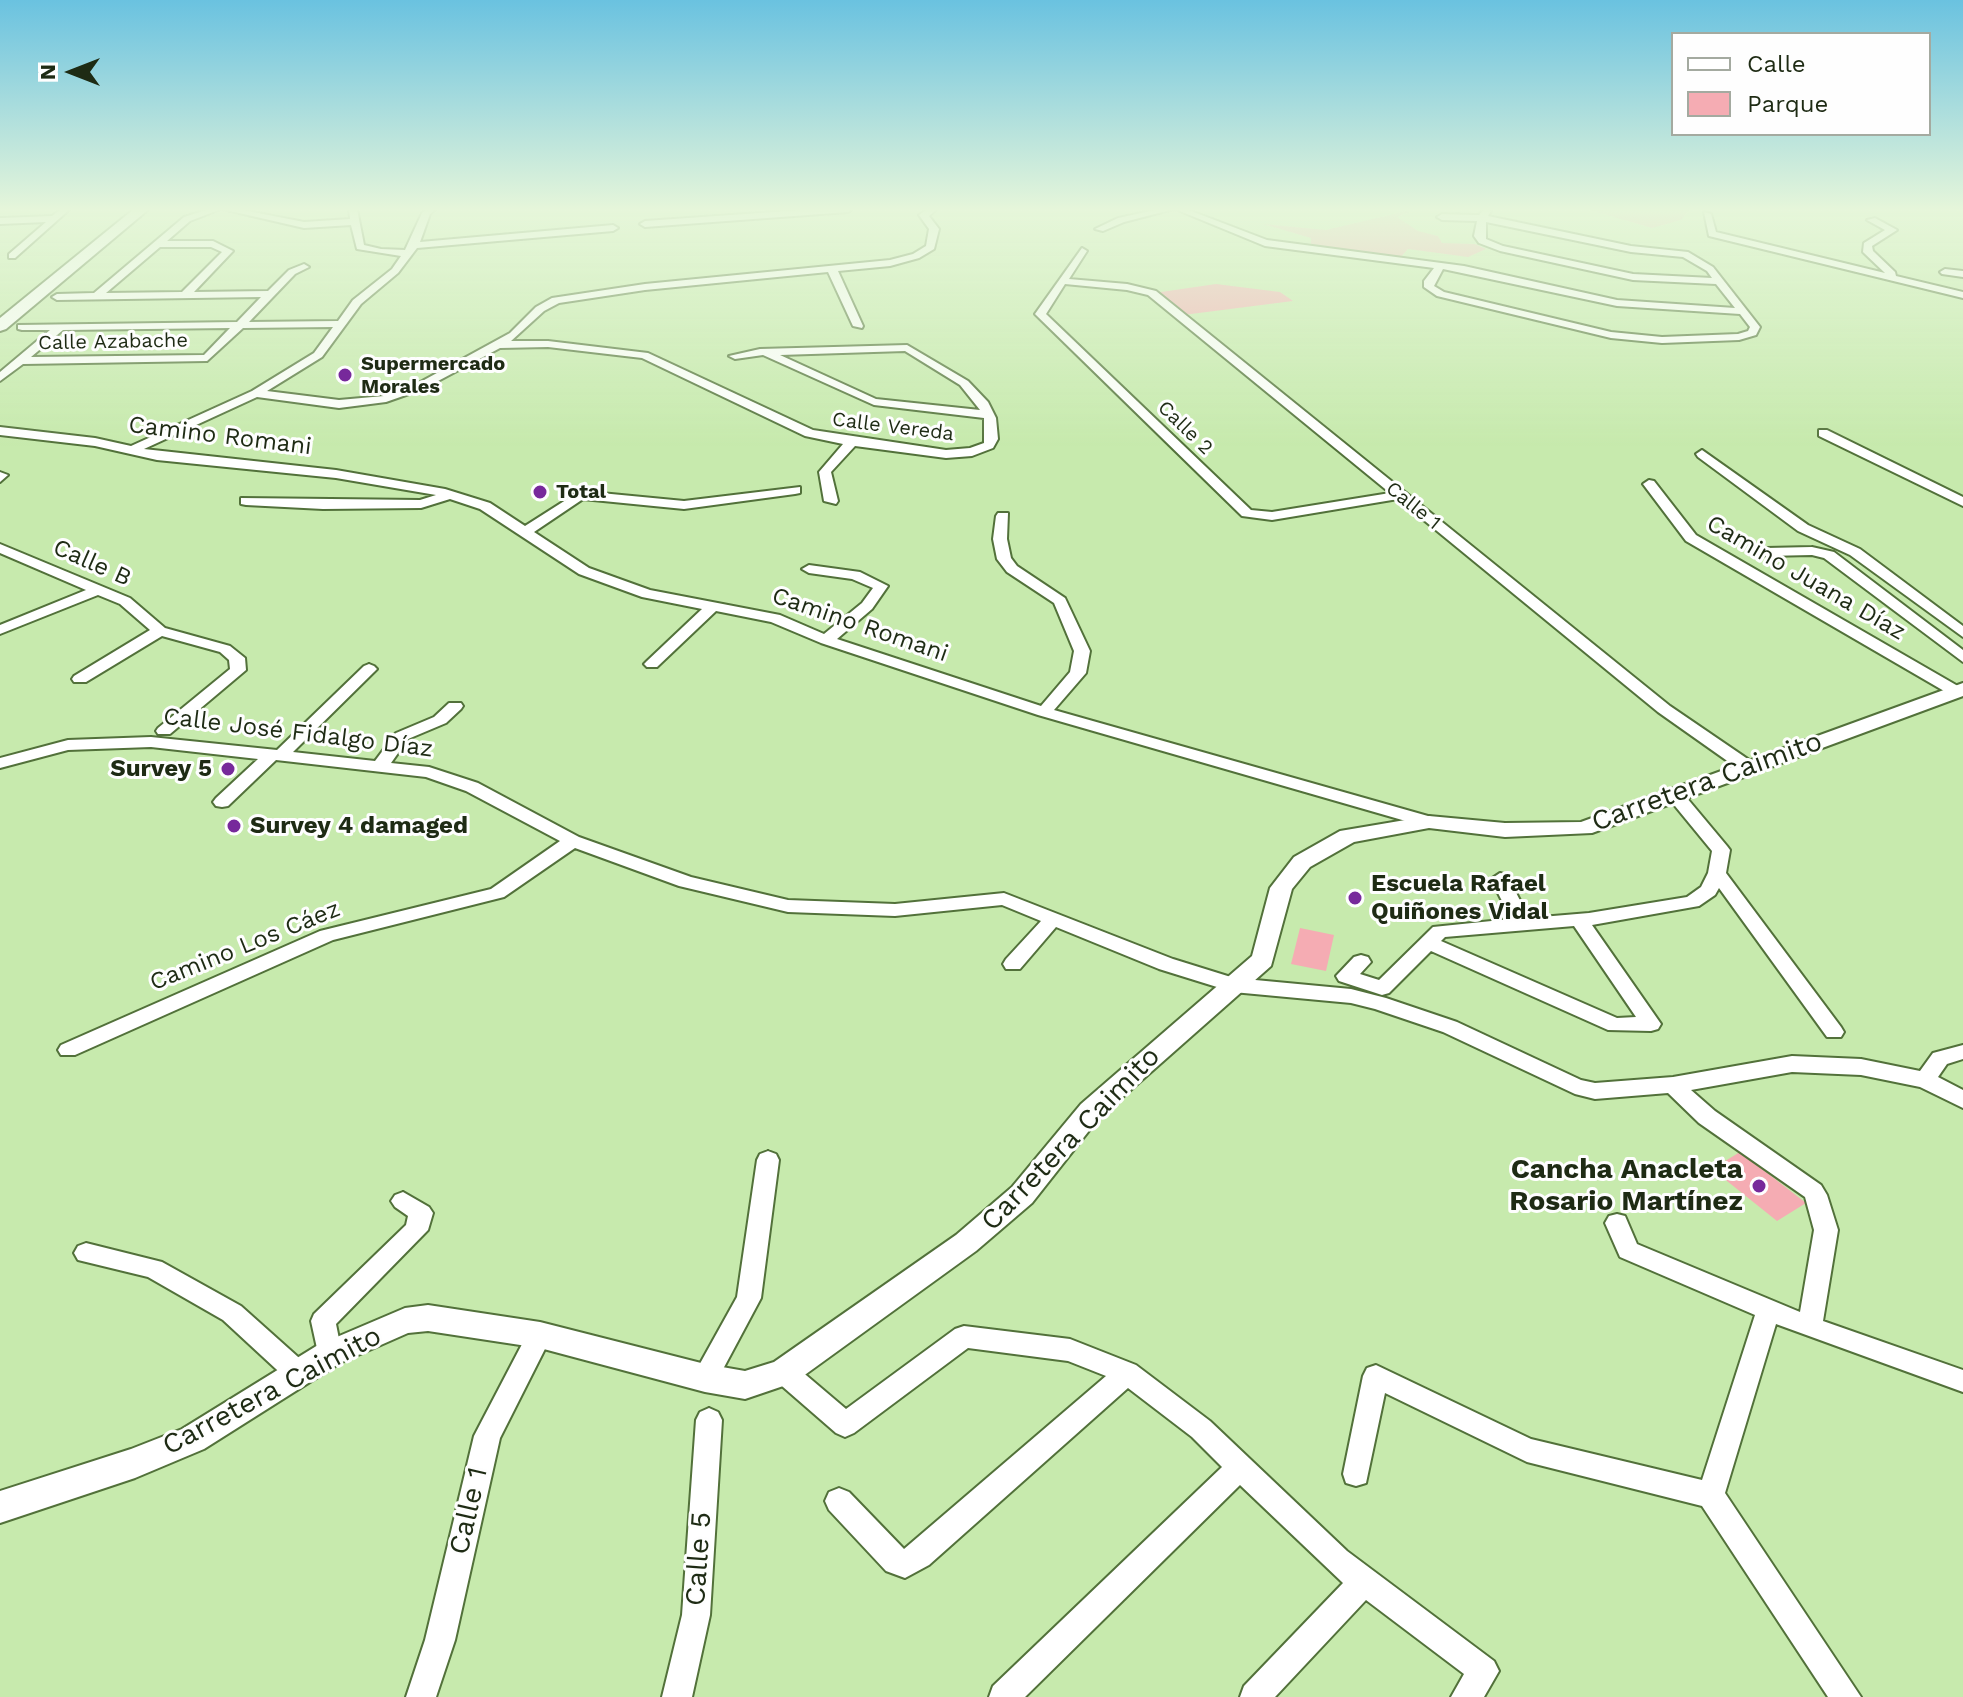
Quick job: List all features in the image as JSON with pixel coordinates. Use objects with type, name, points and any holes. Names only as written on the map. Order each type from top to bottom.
[{"type":"main road","points":[[0,326],[46,288]]},
{"type":"street","points":[[97,296],[106,288]]},
{"type":"street","points":[[185,295],[192,288]]},
{"type":"street","points":[[242,326],[276,288]]},
{"type":"street","points":[[133,450],[256,393],[318,355],[357,302],[374,288]]},
{"type":"street","points":[[256,393],[339,404],[386,399],[419,387],[498,345],[514,335],[540,309],[556,300],[637,288]]},
{"type":"street","points":[[841,288],[858,326]]},
{"type":"street","name":"Calle 2","points":[[1058,288],[1040,314],[1247,513],[1272,516],[1400,495]]},
{"type":"street","name":"Calle 1","points":[[1132,288],[1152,293],[1664,709],[1749,768]]},
{"type":"street","points":[[1431,288],[1441,294],[1611,335],[1662,340],[1739,337],[1752,333],[1755,327],[1726,288]]},
{"type":"street","points":[[1546,288],[1617,303],[1742,311]]},
{"type":"street","points":[[1935,288],[1963,295]]},
{"type":"street","points":[[57,297],[270,294]]},
{"type":"street","points":[[22,327],[339,324]]},
{"type":"street","name":"Calle Azabache","points":[[19,361],[207,358],[242,326]]},
{"type":"street","points":[[0,378],[60,327]]},
{"type":"street","name":"Calle Vereda","points":[[498,345],[548,344],[644,355],[809,433],[852,442],[946,454],[972,452],[989,445],[992,439],[989,415],[982,402],[964,383],[907,348],[764,352],[735,356]]},
{"type":"street","points":[[764,352],[874,402],[989,415]]},
{"type":"street","name":"Camino Romani","points":[[0,431],[157,456],[336,474],[450,494],[485,506],[584,571],[647,594],[775,618],[826,640],[1044,712],[1429,822]]},
{"type":"street","points":[[1823,433],[1963,502]]},
{"type":"street","points":[[831,501],[825,472],[852,442]]},
{"type":"street","points":[[1702,454],[1803,528],[1855,552],[1963,633]]},
{"type":"street","name":"Camino Juana Díaz","points":[[1649,484],[1691,538],[1960,691]]},
{"type":"street","points":[[525,532],[580,495],[684,505],[795,490]]},
{"type":"street","points":[[246,501],[323,505],[421,504],[450,494]]},
{"type":"street","points":[[1003,516],[1000,539],[1004,559],[1012,569],[1060,601],[1082,651],[1078,673],[1044,712]]},
{"type":"street","name":"Calle B","points":[[0,548],[125,601],[160,631],[225,649],[237,658],[238,670],[164,731]]},
{"type":"street","points":[[1766,552],[1812,551],[1829,555],[1963,657]]},
{"type":"street","points":[[809,569],[855,575],[881,586],[867,606],[826,640]]},
{"type":"street","points":[[0,630],[97,590]]},
{"type":"street","points":[[652,664],[711,608]]},
{"type":"street","points":[[80,679],[160,631]]},
{"type":"street","points":[[222,802],[369,669]]},
{"type":"street","name":"Carretera Caimito","points":[[0,1507],[135,1463],[193,1439],[329,1354],[405,1321],[428,1318],[540,1335],[705,1378],[745,1385],[784,1372],[985,1227],[1022,1195],[1090,1111],[1263,960],[1281,888],[1302,862],[1348,836],[1429,822],[1505,830],[1584,828],[1960,691]]},
{"type":"street","points":[[380,766],[402,736],[440,720],[455,706]]},
{"type":"street","name":"Calle José Fidalgo Díaz","points":[[0,763],[68,745],[151,742],[429,772],[472,787],[573,841],[686,882],[788,906],[895,910],[1004,899],[1166,964],[1233,985],[1351,996],[1379,1003],[1450,1027],[1575,1086],[1595,1091],[1673,1085],[1792,1064],[1861,1067],[1925,1080],[1963,1100]]},
{"type":"street","points":[[1361,962],[1346,976],[1382,988],[1440,931],[1579,920],[1692,902],[1708,891],[1717,873],[1721,850],[1675,795]]},
{"type":"street","name":"Camino Los Cáez","points":[[68,1050],[327,935],[497,893],[573,841]]},
{"type":"street","points":[[1717,873],[1834,1032]]},
{"type":"street","points":[[1500,879],[1523,924]]},
{"type":"street","points":[[1013,964],[1053,919]]},
{"type":"street","points":[[1427,942],[1615,1025],[1651,1024],[1579,920]]},
{"type":"street","points":[[1925,1080],[1940,1058],[1963,1052]]},
{"type":"street","points":[[1673,1085],[1707,1117],[1813,1191],[1819,1201],[1826,1230],[1810,1327]]},
{"type":"street","points":[[705,1378],[749,1298],[768,1160]]},
{"type":"street","points":[[329,1354],[323,1321],[416,1230],[421,1213],[403,1201]]},
{"type":"street","points":[[1617,1223],[1628,1250],[1810,1327],[1963,1381]]},
{"type":"street","points":[[86,1253],[154,1269],[219,1305],[232,1313],[298,1373]]},
{"type":"street","points":[[1711,1495],[1769,1308]]},
{"type":"street","name":"Calle 1","points":[[421,1697],[440,1640],[487,1436],[540,1335]]},
{"type":"street","points":[[784,1372],[845,1425],[964,1337],[1070,1350],[1127,1373],[1201,1429],[1337,1561],[1484,1671],[1466,1697]]},
{"type":"street","points":[[839,1501],[896,1561],[905,1564],[931,1545],[1127,1373]]},
{"type":"street","points":[[1356,1474],[1376,1376],[1527,1450],[1711,1495],[1846,1697]]},
{"type":"street","name":"Calle 5","points":[[677,1697],[696,1615],[709,1420]]},
{"type":"street","points":[[1004,1697],[1240,1467]]},
{"type":"street","points":[[1255,1697],[1364,1581]]},
{"type":"green space","points":[[1187,288],[1250,288],[1280,292],[1293,301],[1183,315],[1154,293]]},
{"type":"green space","points":[[1300,928],[1334,935],[1326,971],[1291,964]]},
{"type":"green space","name":"Cancha Anacleta Rosario Martínez","points":[[1740,1152],[1806,1203],[1777,1221],[1712,1169]]},
{"type":"place","name":"Supermercado Morales","points":[[345,375]]},
{"type":"place","name":"Total","points":[[540,492]]},
{"type":"place","name":"Survey 5","points":[[228,769]]},
{"type":"place","name":"Survey 4 damaged","points":[[234,826]]},
{"type":"place","name":"Escuela Rafael Quiñones Vidal","points":[[1355,898]]},
{"type":"place","name":"Cancha Anacleta Rosario Martínez","points":[[1759,1186]]}]
